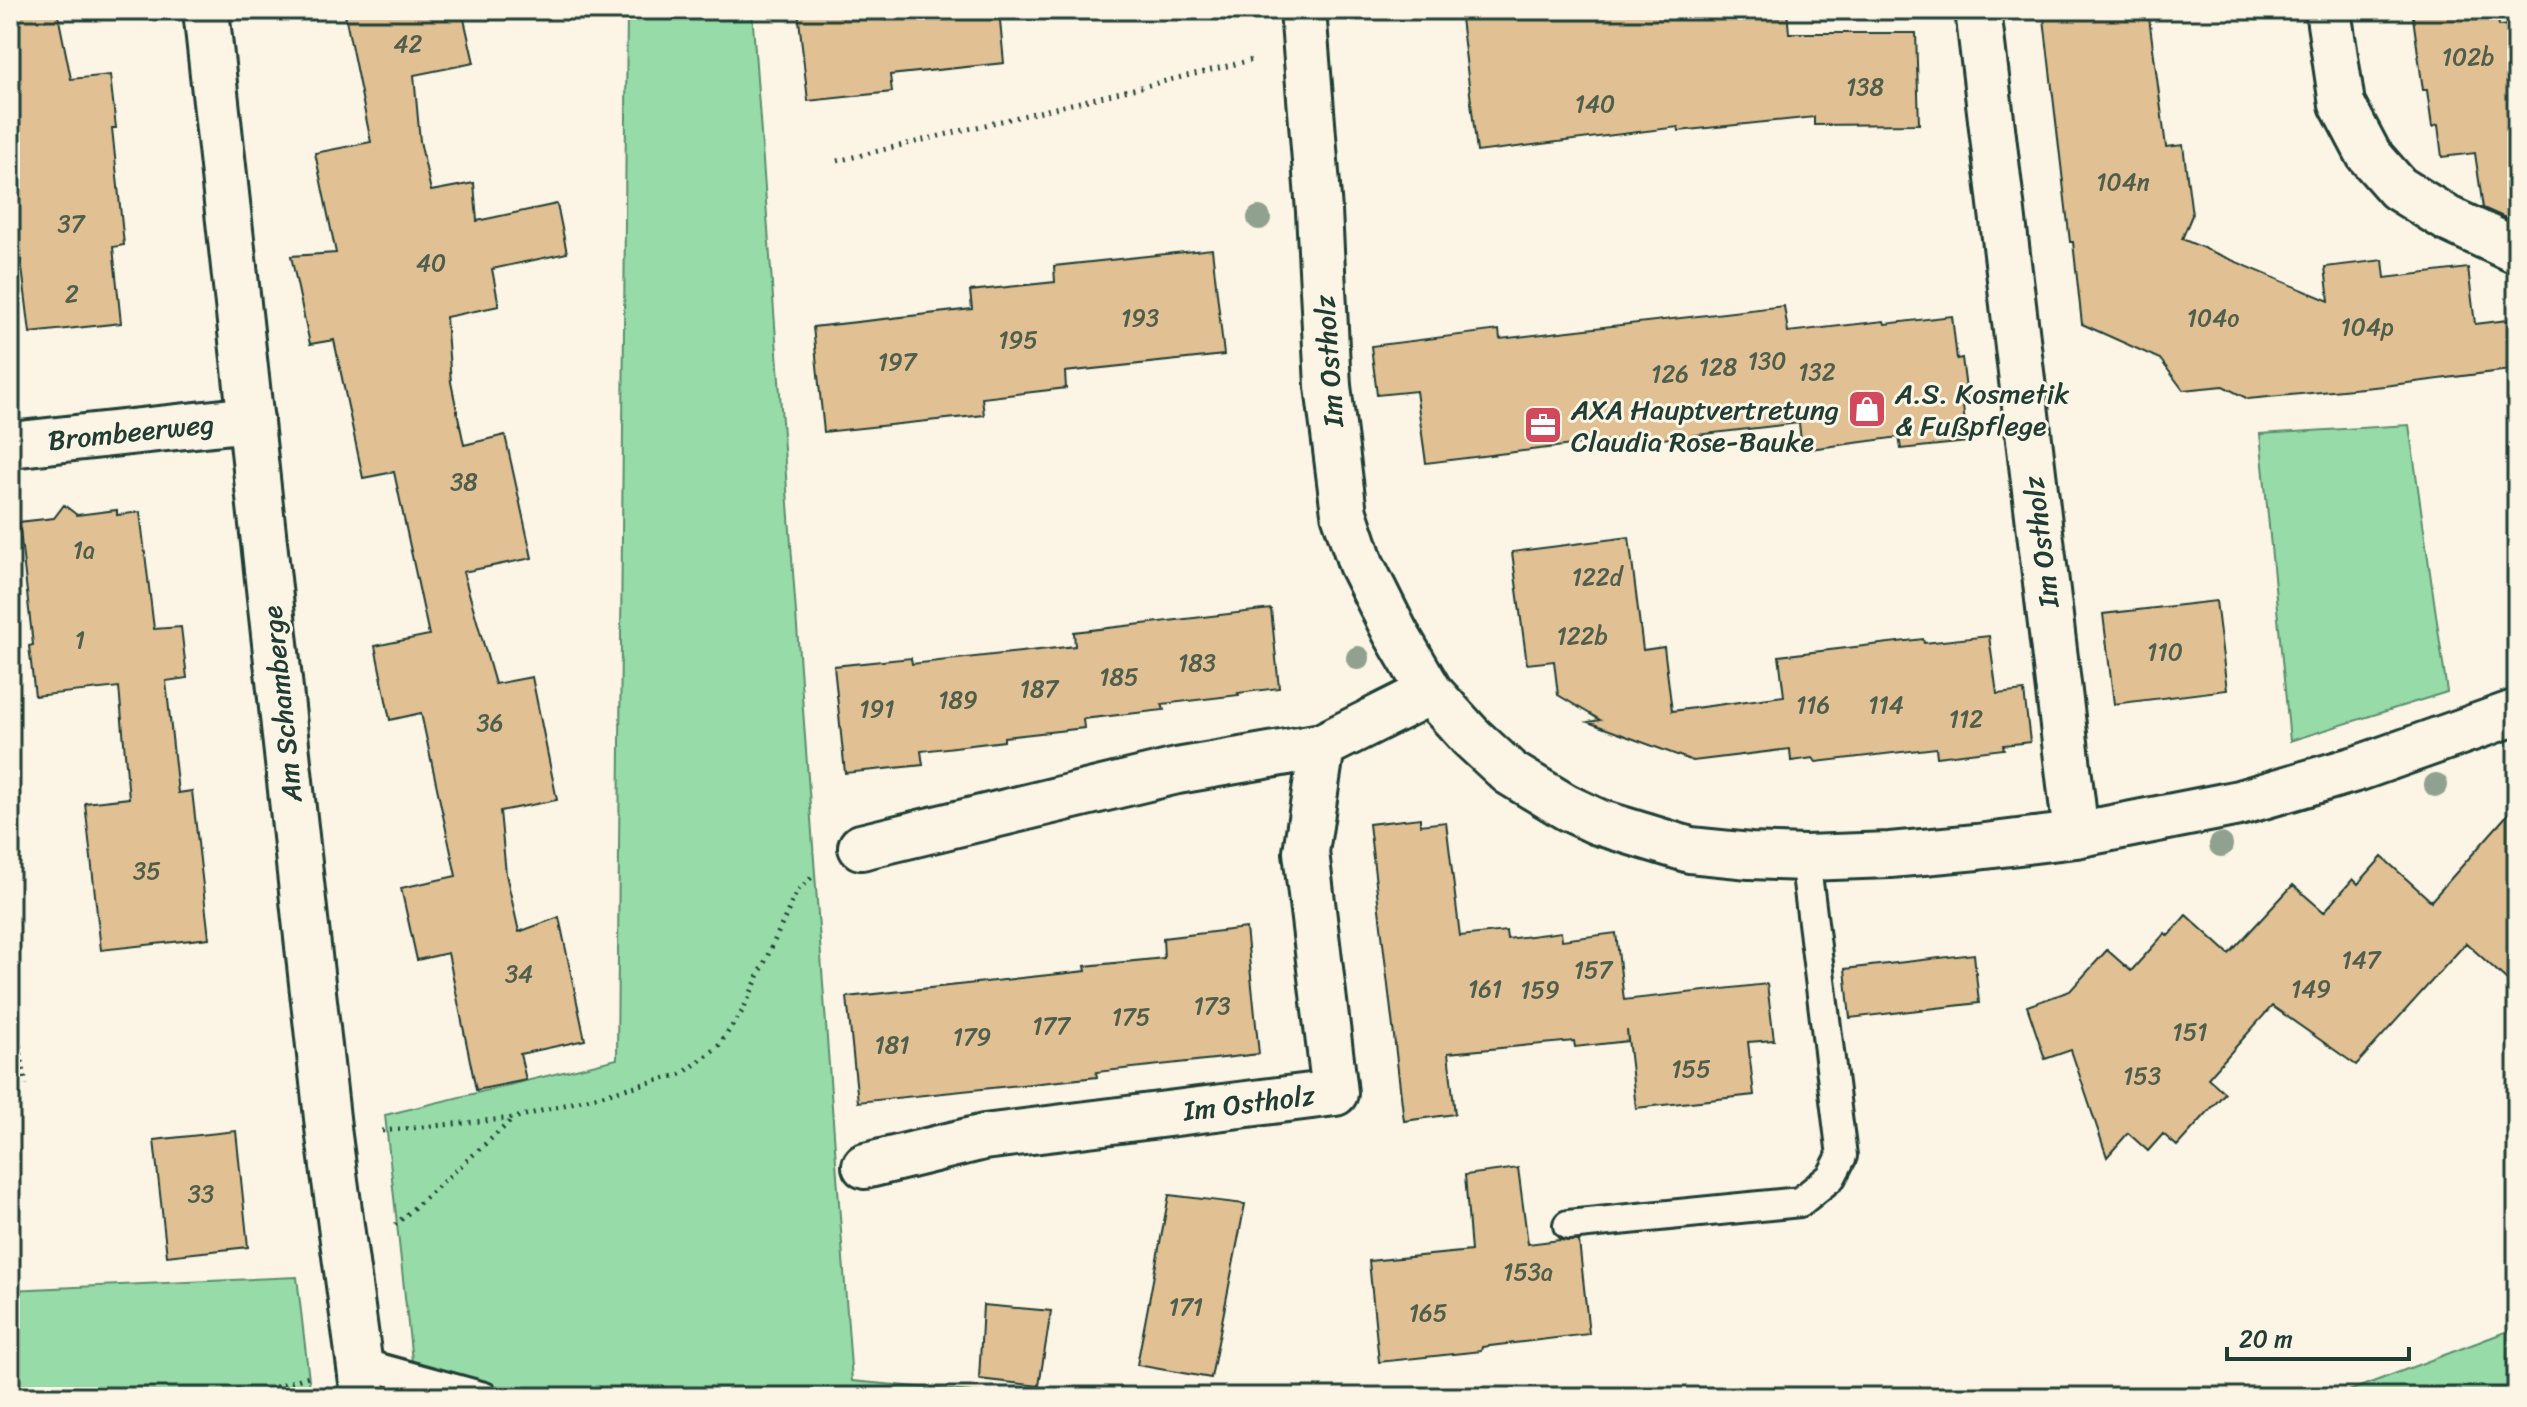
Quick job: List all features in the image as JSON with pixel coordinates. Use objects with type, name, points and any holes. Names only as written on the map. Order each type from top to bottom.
[{"type":"street","name":"Am Schamberge","points":[[206,10],[329,1136],[362,1380]]},
{"type":"street","name":"Im Ostholz","points":[[1978,10],[2076,835]]},
{"type":"street","points":[[2328,10],[2342,104],[2369,155],[2398,188],[2448,219],[2517,251]]},
{"type":"street","name":"Im Ostholz","points":[[1304,29],[1319,211],[1328,386],[1344,513],[1361,564],[1430,692],[1471,737],[1510,773],[1566,807],[1598,822],[1690,850],[1805,858],[1890,855],[2076,835],[2239,803],[2359,768],[2517,712]]},
{"type":"street","name":"Brombeerweg","points":[[10,445],[251,419]]},
{"type":"street","points":[[861,847],[1177,771],[1322,746],[1430,692]]},
{"type":"street","name":"Im Ostholz","points":[[865,1166],[984,1137],[1335,1093],[1306,852],[1322,746]]},
{"type":"lane","points":[[1568,1225],[1800,1202],[1831,1177],[1842,1156],[1805,858]]},
{"type":"lane","points":[[362,1380],[484,1397]]},
{"type":"path","points":[[837,161],[1304,29]]},
{"type":"path","points":[[329,1136],[514,1118],[682,1074],[717,1048],[743,1010],[797,891],[814,876],[861,847]]},
{"type":"path","points":[[10,990],[26,1085]]},
{"type":"path","points":[[348,1267],[514,1118]]},
{"type":"path","points":[[245,1397],[287,1382],[362,1380]]},
{"type":"green space","points":[[627,10],[752,10],[852,1381],[1027,1397],[416,1397],[385,1115],[617,1059]]},
{"type":"green space","points":[[2409,425],[2447,692],[2290,741],[2260,434]]},
{"type":"green space","points":[[297,1277],[311,1397],[10,1397],[10,1290]]},
{"type":"green space","points":[[2516,1328],[2517,1397],[2333,1397]]},
{"type":"building","points":[[10,10],[57,10],[71,79],[110,75],[124,245],[113,247],[121,323],[30,333],[10,169]]},
{"type":"building","points":[[344,10],[462,10],[474,63],[414,75],[420,141],[431,191],[474,183],[477,221],[557,204],[567,253],[492,269],[499,306],[446,317],[451,382],[464,445],[505,435],[532,558],[463,572],[495,684],[532,677],[557,800],[500,811],[506,874],[519,932],[559,917],[585,1040],[520,1054],[526,1080],[476,1090],[448,953],[417,960],[401,888],[456,876],[421,713],[390,720],[375,646],[429,635],[394,472],[363,478],[334,340],[310,344],[291,256],[336,253],[315,153],[371,142]]},
{"type":"building","points":[[798,10],[999,10],[1004,63],[890,75],[892,92],[808,101]]},
{"type":"building","points":[[1460,10],[1787,10],[1789,33],[1916,33],[1919,124],[1814,125],[1814,117],[1679,131],[1678,127],[1477,152]]},
{"type":"building","points":[[2043,10],[2148,10],[2166,147],[2183,145],[2192,215],[2182,239],[2329,301],[2325,267],[2383,260],[2385,278],[2468,268],[2475,324],[2517,319],[2517,369],[2248,399],[2223,386],[2183,390],[2160,359],[2082,324]]},
{"type":"building","points":[[2412,10],[2497,10],[2499,26],[2517,24],[2517,223],[2483,208],[2475,153],[2442,157],[2438,125],[2432,127],[2427,90],[2423,90]]},
{"type":"building","points":[[1212,249],[1224,355],[1065,372],[1066,388],[982,398],[984,415],[824,432],[813,327],[972,309],[970,291],[1055,282],[1054,266]]},
{"type":"building","points":[[1784,306],[1788,332],[1952,316],[1957,359],[1962,358],[1968,405],[1963,406],[1967,442],[1901,449],[1899,437],[1802,450],[1799,423],[1654,440],[1653,435],[1426,463],[1416,391],[1377,395],[1371,346],[1499,330],[1500,339]]},
{"type":"building","points":[[64,505],[77,515],[117,510],[117,515],[140,512],[154,629],[181,627],[187,678],[166,681],[178,793],[192,791],[209,938],[101,950],[85,803],[129,798],[119,687],[35,696],[29,646],[33,645],[19,522],[54,518]]},
{"type":"building","points":[[1629,537],[1643,650],[1664,647],[1672,711],[1784,696],[1779,656],[1923,639],[1924,643],[1989,636],[1997,694],[2024,691],[2030,742],[2003,745],[2004,749],[1937,757],[1936,748],[1816,762],[1813,758],[1791,761],[1790,749],[1693,761],[1588,722],[1600,720],[1558,695],[1554,661],[1527,664],[1512,552]]},
{"type":"building","points":[[2216,601],[2227,690],[2114,704],[2103,614]]},
{"type":"building","points":[[1271,609],[1279,688],[1162,704],[1164,710],[1083,719],[1084,728],[921,751],[923,765],[845,773],[834,666],[911,658],[912,664],[1075,646],[1074,632]]},
{"type":"building","points":[[2517,804],[2517,989],[2466,943],[2356,1065],[2272,1006],[2208,1078],[2225,1093],[2177,1146],[2163,1134],[2148,1151],[2128,1133],[2107,1157],[2071,1050],[2045,1059],[2027,1006],[2070,991],[2107,950],[2131,971],[2186,915],[2229,954],[2293,885],[2324,912],[2353,879],[2358,884],[2382,857],[2431,901]]},
{"type":"building","points":[[1420,818],[1420,825],[1446,822],[1460,936],[1506,931],[1507,939],[1561,932],[1562,940],[1616,933],[1624,1000],[1767,984],[1774,1040],[1748,1042],[1754,1095],[1636,1108],[1627,1030],[1628,1041],[1575,1047],[1574,1041],[1448,1053],[1455,1114],[1404,1121],[1369,824]]},
{"type":"building","points":[[1246,928],[1259,1054],[1096,1072],[1097,1077],[858,1102],[847,997],[1086,971],[1085,966],[1164,958],[1163,938]]},
{"type":"building","points":[[1974,954],[1979,1003],[1850,1018],[1845,969]]},
{"type":"building","points":[[236,1131],[248,1247],[167,1256],[154,1140]]},
{"type":"building","points":[[1518,1168],[1528,1244],[1579,1241],[1589,1334],[1482,1347],[1481,1351],[1379,1362],[1369,1261],[1471,1251],[1465,1175]]},
{"type":"building","points":[[1169,1195],[1245,1204],[1211,1378],[1137,1365]]},
{"type":"building","points":[[983,1305],[1051,1311],[1039,1386],[979,1379]]},
{"type":"place","name":"A.S. Kosmetik & Fußpflege","points":[[1867,409]]},
{"type":"place","name":"AXA Hauptvertretung Claudia Rose-Bauke","points":[[1543,425]]}]
